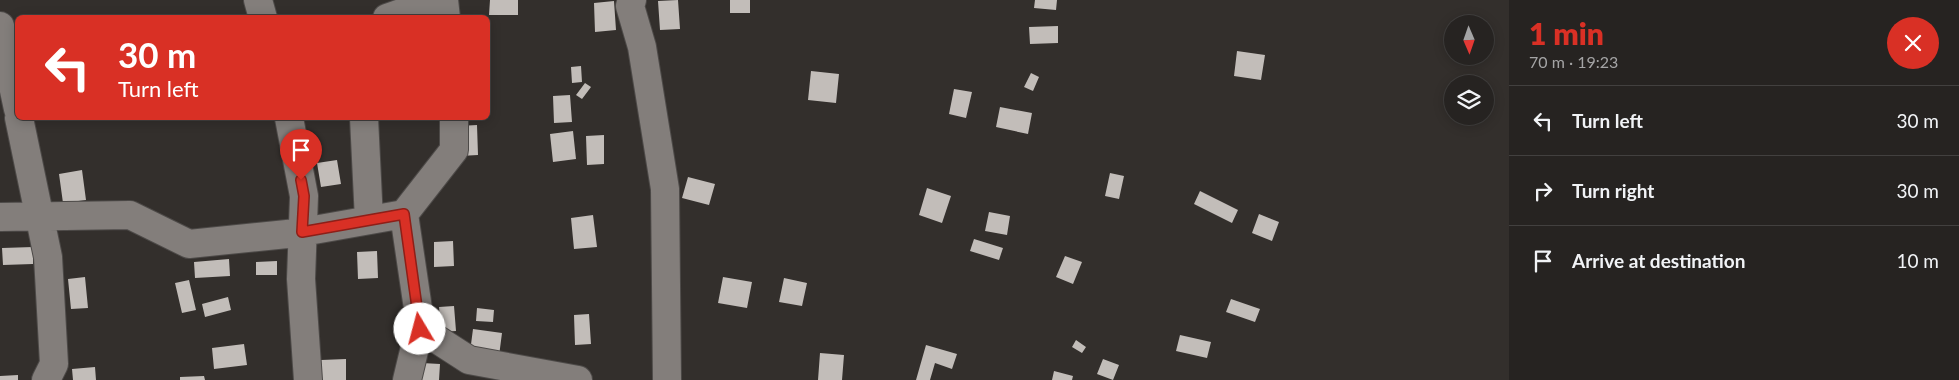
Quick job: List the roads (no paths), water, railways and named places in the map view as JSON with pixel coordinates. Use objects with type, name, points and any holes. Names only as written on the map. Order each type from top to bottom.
[{"type":"street","points":[[258,0],[262,15]]},
{"type":"street","points":[[395,15],[431,0]]},
{"type":"street","points":[[444,0],[446,15]]},
{"type":"street","points":[[632,0],[630,6],[642,47],[665,189],[667,380]]},
{"type":"street","points":[[0,26],[15,95]]},
{"type":"street","points":[[19,120],[48,257],[54,364],[46,380]]},
{"type":"street","points":[[289,120],[304,196],[301,279],[308,380]]},
{"type":"street","points":[[364,120],[370,220]]},
{"type":"street","points":[[0,217],[130,215],[189,244],[302,232],[404,214],[454,150],[454,120]]},
{"type":"street","points":[[404,214],[420,329],[469,360],[578,380]]},
{"type":"street","points":[[407,380],[420,326]]}]
